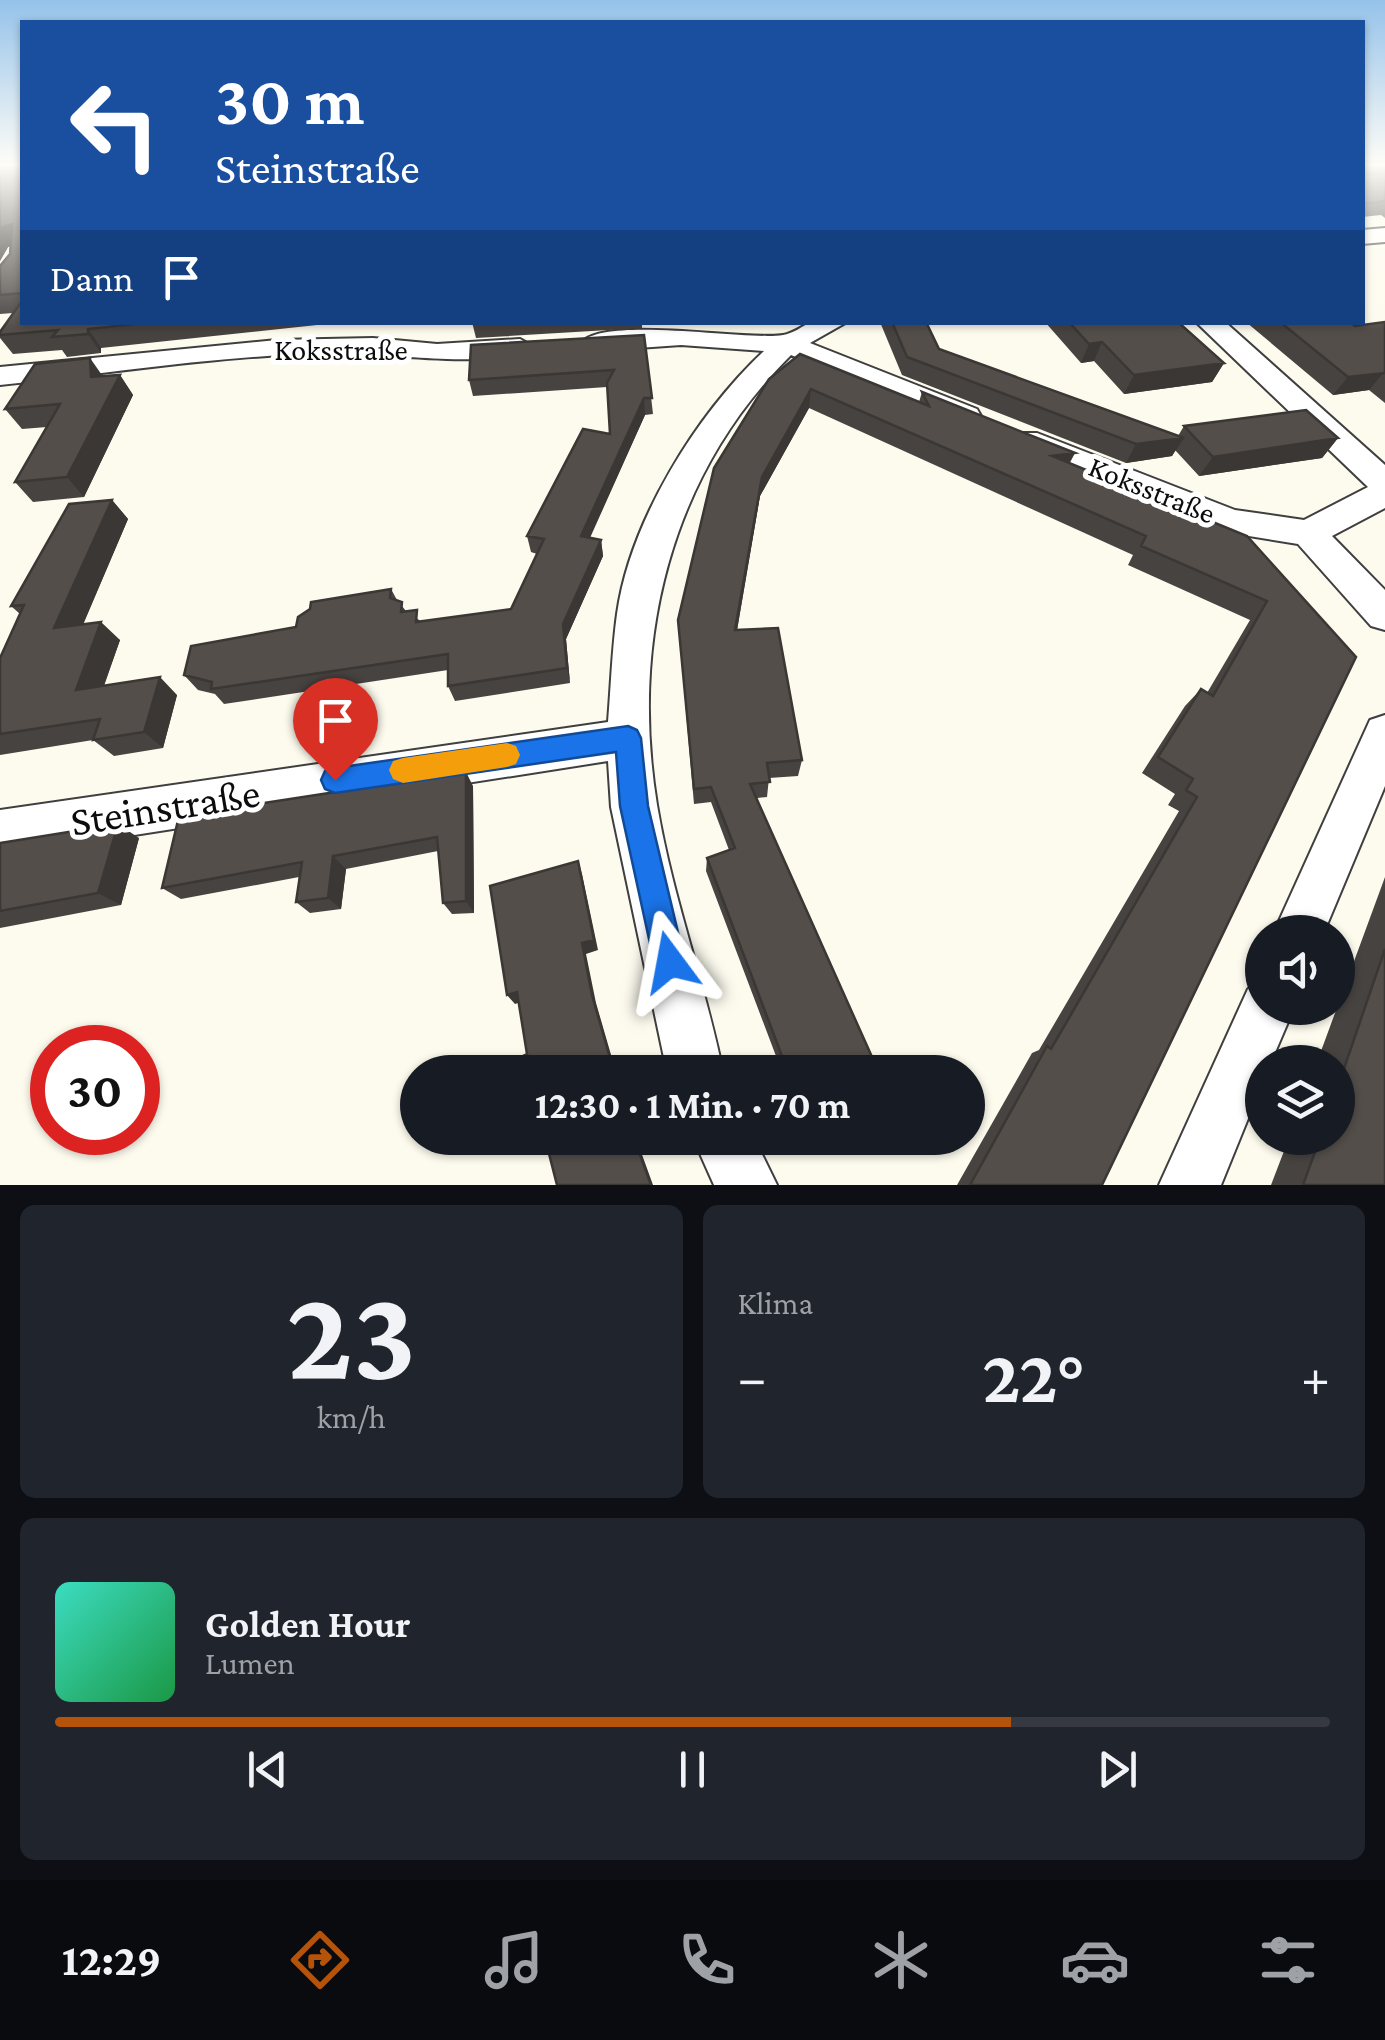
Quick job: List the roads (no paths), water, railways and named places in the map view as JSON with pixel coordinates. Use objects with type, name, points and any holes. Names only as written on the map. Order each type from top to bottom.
[{"type":"street","points":[[437,352],[441,325]]},
{"type":"street","points":[[691,1055],[634,806],[628,738],[636,611],[660,523],[700,448],[758,372],[787,344],[828,325]]},
{"type":"street","points":[[1211,325],[1385,484]]},
{"type":"street","name":"Koksstraße","points":[[0,376],[277,348],[373,346],[437,352],[682,337],[787,344],[1230,522],[1308,533]]},
{"type":"street","points":[[1385,493],[1308,533],[1385,615]]},
{"type":"street","points":[[1306,915],[1385,734]]},
{"type":"street","name":"Steinstraße","points":[[0,833],[628,738]]},
{"type":"street","points":[[1190,1185],[1259,1025]]},
{"type":"street","points":[[731,1155],[746,1185]]}]
